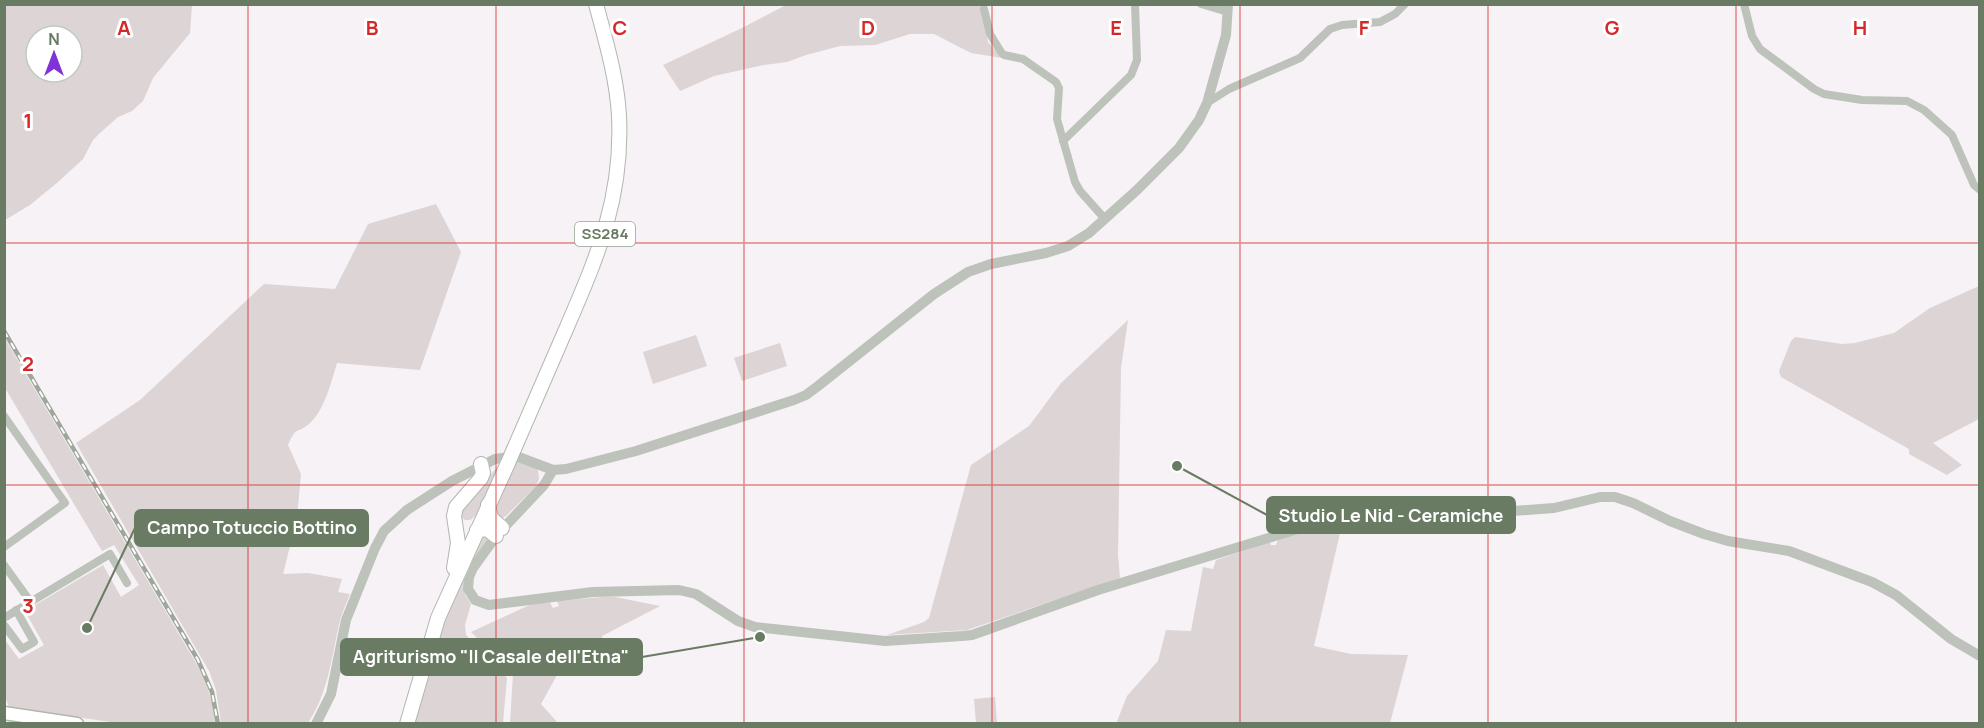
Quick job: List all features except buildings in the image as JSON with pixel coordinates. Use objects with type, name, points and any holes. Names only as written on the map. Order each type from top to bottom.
[{"type":"main road","name":"SS284","points":[[488,505],[592,271],[604,238],[615,193],[618,160],[618,102],[612,67],[596,4]]},
{"type":"main road","points":[[449,591],[457,552],[454,516],[456,507],[481,478],[483,473],[481,464]]},
{"type":"main road","points":[[407,723],[428,650],[449,591],[488,505]]},
{"type":"main road","points":[[488,505],[491,518],[499,532]]},
{"type":"main road","points":[[456,507],[457,515],[463,523],[479,525],[499,532]]},
{"type":"main road","points":[[4,707],[24,715]]},
{"type":"main road","points":[[4,713],[77,723]]},
{"type":"street","points":[[1063,141],[1131,75],[1137,60],[1135,4]]},
{"type":"street","points":[[316,723],[331,694],[346,620],[379,539],[407,510],[481,464],[501,457],[516,456],[553,470],[566,469],[636,451],[806,394],[933,294],[968,272],[991,264],[1046,253],[1079,240],[1137,190],[1179,148],[1190,135],[1207,103],[1226,35],[1228,8],[1201,4]]},
{"type":"street","points":[[1207,103],[1229,89],[1300,58],[1330,29],[1342,25],[1380,22],[1395,14],[1405,4]]},
{"type":"street","points":[[1744,4],[1752,36],[1760,49],[1814,89],[1824,94],[1862,100],[1907,101],[1924,110],[1952,135],[1974,185],[1980,190]]},
{"type":"street","points":[[984,9],[990,34],[1001,52],[1004,55],[1023,59],[1056,82],[1059,88],[1057,119],[1075,182],[1105,219]]},
{"type":"street","points":[[4,416],[65,503],[4,547]]},
{"type":"street","points":[[553,470],[544,485],[482,553],[469,577],[468,590],[481,603],[498,605],[593,592],[679,590],[696,594],[738,621],[754,627],[899,641],[972,634],[1098,590],[1343,516],[1554,508],[1607,496],[1633,502],[1670,521],[1717,538],[1789,551],[1872,582],[1896,595],[1951,639],[1980,656]]},
{"type":"street","points":[[4,618],[110,554],[127,583]]},
{"type":"street","points":[[4,565],[30,601]]},
{"type":"street","points":[[4,625],[22,649],[34,642],[16,610]]},
{"type":"shaded area","points":[[788,4],[980,5],[988,42],[1002,58],[971,53],[934,34],[910,34],[875,45],[840,46],[787,62],[714,76],[680,91],[663,65]]},
{"type":"shaded area","points":[[4,5],[192,5],[190,33],[153,78],[143,101],[132,111],[118,117],[100,133],[93,140],[83,159],[30,205],[5,220]]},
{"type":"shaded area","points":[[436,204],[461,252],[420,370],[337,363],[320,410],[306,427],[295,432],[288,445],[301,474],[297,518],[283,574],[308,573],[342,579],[338,592],[350,594],[340,621],[328,676],[320,700],[308,723],[221,723],[216,690],[209,671],[76,443],[140,400],[264,284],[335,289],[368,224]]},
{"type":"shaded area","points":[[1979,286],[1979,419],[1933,443],[1962,465],[1947,475],[1909,454],[1909,449],[1781,377],[1779,371],[1791,341],[1795,337],[1842,344],[1894,333],[1930,308]]},
{"type":"shaded area","points":[[1128,320],[1121,368],[1118,555],[1120,578],[967,630],[887,635],[924,622],[929,618],[971,465],[1029,426],[1061,383]]},
{"type":"shaded area","points":[[696,335],[707,366],[653,384],[643,352]]},
{"type":"shaded area","points":[[4,337],[196,663],[209,692],[215,723],[117,723],[9,707],[5,697],[5,640],[19,659],[44,645],[25,611],[103,565],[121,597],[139,585],[114,545],[102,551],[5,388]]},
{"type":"shaded area","points":[[780,343],[787,366],[742,381],[734,358]]},
{"type":"shaded area","points":[[516,461],[535,467],[538,470],[539,479],[536,486],[506,516],[497,517],[494,506]]},
{"type":"shaded area","points":[[502,462],[478,514],[470,520],[465,520],[460,516],[461,507]]},
{"type":"shaded area","points":[[1343,520],[1314,646],[1351,654],[1408,655],[1390,723],[1116,724],[1127,696],[1158,661],[1166,630],[1191,631],[1203,567],[1213,569],[1216,560],[1270,542],[1271,545],[1276,545],[1278,540]]},
{"type":"shaded area","points":[[486,535],[487,540],[463,588],[471,604],[465,625],[466,635],[507,678],[503,723],[413,724],[445,621],[482,536]]},
{"type":"shaded area","points":[[615,597],[660,606],[602,636],[603,640],[562,666],[541,704],[558,723],[510,723],[513,674],[471,632],[534,603],[549,601],[553,608],[559,606],[557,601]]},
{"type":"shaded area","points":[[995,697],[997,723],[976,723],[974,699]]},
{"type":"railway","points":[[4,331],[198,660],[212,692],[218,724]]},
{"type":"place","name":"Studio Le Nid - Ceramiche","points":[[1177,466]]},
{"type":"place","name":"Campo Totuccio Bottino","points":[[87,628]]},
{"type":"place","name":"Agriturismo \"Il Casale dell'Etna\"","points":[[760,637]]}]
